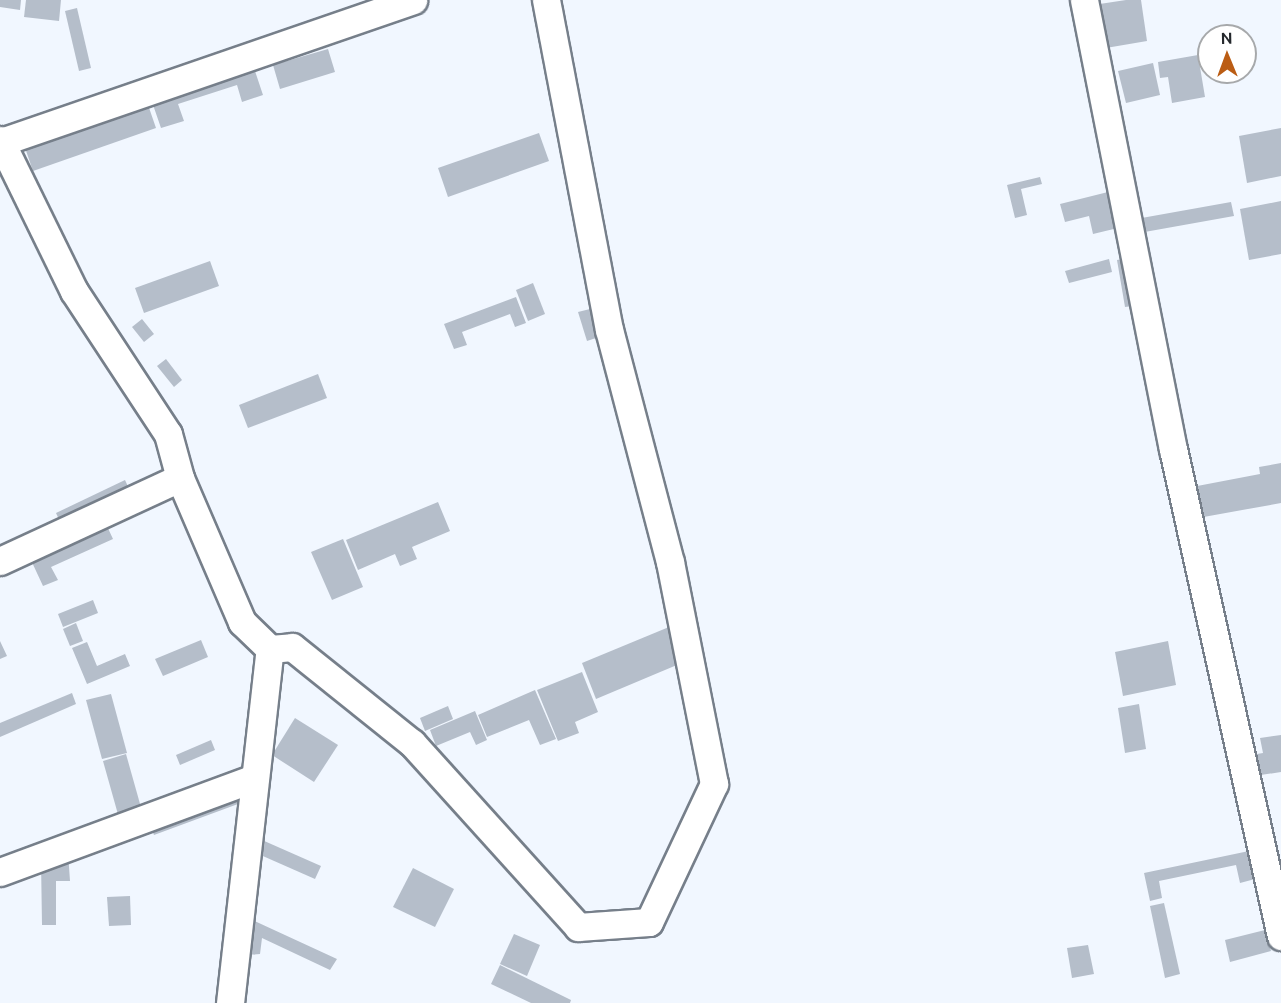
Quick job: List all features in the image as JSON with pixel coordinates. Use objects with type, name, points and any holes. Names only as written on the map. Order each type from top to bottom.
[{"type":"street","points":[[270,650],[242,622],[180,478],[168,434],[74,291],[1,141],[413,0]]},
{"type":"street","points":[[270,650],[292,647],[412,743],[578,927],[649,922],[714,784],[670,562],[609,330],[546,0]]},
{"type":"street","points":[[1084,0],[1173,449],[1281,936]]},
{"type":"street","points":[[0,561],[180,478]]},
{"type":"street","points":[[230,1003],[270,650]]},
{"type":"street","points":[[0,873],[255,778]]},
{"type":"building","points":[[0,0],[21,0],[20,10],[0,7]]},
{"type":"building","points":[[26,0],[61,0],[59,21],[24,17]]},
{"type":"building","points":[[1141,0],[1147,41],[1100,49],[1093,5]]},
{"type":"building","points":[[77,8],[91,68],[79,71],[65,11]]},
{"type":"building","points":[[328,49],[335,72],[280,89],[273,65]]},
{"type":"building","points":[[1197,55],[1197,84],[1203,84],[1205,97],[1172,103],[1168,77],[1160,78],[1158,62]]},
{"type":"building","points":[[1153,63],[1160,95],[1126,103],[1118,71]]},
{"type":"building","points":[[253,65],[263,95],[242,102],[237,85],[178,104],[184,121],[161,128],[151,99]]},
{"type":"building","points":[[146,99],[156,128],[33,171],[23,142]]},
{"type":"building","points":[[1281,128],[1281,176],[1247,183],[1239,136]]},
{"type":"building","points":[[539,133],[549,161],[448,197],[438,168]]},
{"type":"building","points":[[1040,177],[1042,184],[1021,189],[1027,215],[1015,218],[1007,185]]},
{"type":"building","points":[[1112,191],[1122,227],[1093,234],[1089,216],[1065,222],[1060,204]]},
{"type":"building","points":[[1281,201],[1281,254],[1249,260],[1240,209]]},
{"type":"building","points":[[1231,202],[1234,216],[1139,233],[1136,219]]},
{"type":"building","points":[[1133,257],[1140,305],[1125,307],[1117,260]]},
{"type":"building","points":[[1109,259],[1112,272],[1069,283],[1065,271]]},
{"type":"building","points":[[210,261],[219,286],[144,313],[135,288]]},
{"type":"building","points":[[533,283],[545,314],[528,321],[516,290]]},
{"type":"building","points":[[516,297],[526,323],[515,327],[510,314],[462,332],[467,345],[454,349],[444,324]]},
{"type":"building","points":[[594,308],[602,336],[587,341],[578,312]]},
{"type":"building","points":[[142,319],[154,334],[144,342],[132,327]]},
{"type":"building","points":[[166,359],[182,380],[174,387],[157,366]]},
{"type":"building","points":[[318,374],[327,398],[248,428],[239,405]]},
{"type":"building","points":[[1281,463],[1281,503],[1198,518],[1192,487],[1260,474],[1259,467]]},
{"type":"building","points":[[125,480],[130,491],[61,524],[56,513]]},
{"type":"building","points":[[438,502],[450,531],[412,547],[417,559],[400,566],[395,554],[358,570],[346,540]]},
{"type":"building","points":[[106,524],[113,539],[51,567],[58,580],[43,586],[30,558]]},
{"type":"building","points":[[343,539],[363,587],[332,600],[311,552]]},
{"type":"building","points":[[93,600],[98,613],[63,627],[58,614]]},
{"type":"building","points":[[76,623],[83,641],[70,646],[63,629]]},
{"type":"building","points":[[669,627],[684,662],[596,699],[582,663]]},
{"type":"building","points":[[201,640],[208,657],[163,676],[155,659]]},
{"type":"building","points":[[0,641],[7,656],[0,659]]},
{"type":"building","points":[[1168,641],[1176,685],[1123,696],[1115,652]]},
{"type":"building","points":[[87,642],[97,666],[125,654],[130,666],[87,684],[72,648]]},
{"type":"building","points":[[582,672],[598,712],[575,722],[579,733],[558,741],[537,690]]},
{"type":"building","points":[[535,690],[556,739],[540,745],[529,720],[487,737],[478,715]]},
{"type":"building","points":[[72,693],[76,704],[0,737],[0,723]]},
{"type":"building","points":[[111,694],[127,753],[102,759],[86,700]]},
{"type":"building","points":[[1139,704],[1146,749],[1125,753],[1118,708]]},
{"type":"building","points":[[448,706],[453,719],[425,731],[420,718]]},
{"type":"building","points":[[475,711],[487,740],[476,745],[470,732],[436,746],[430,730]]},
{"type":"building","points":[[295,718],[338,745],[314,782],[272,755]]},
{"type":"building","points":[[1281,735],[1281,772],[1254,776],[1251,755],[1263,753],[1260,738]]},
{"type":"building","points":[[211,740],[215,750],[180,765],[176,755]]},
{"type":"building","points":[[126,754],[142,811],[119,818],[103,761]]},
{"type":"building","points":[[233,792],[238,804],[154,835],[149,823]]},
{"type":"building","points":[[262,840],[321,866],[315,879],[256,853]]},
{"type":"building","points":[[1249,851],[1255,879],[1240,883],[1236,865],[1159,881],[1162,898],[1150,901],[1144,873]]},
{"type":"building","points":[[68,852],[70,881],[56,881],[56,925],[42,925],[41,861]]},
{"type":"building","points":[[413,868],[454,889],[435,927],[393,907]]},
{"type":"building","points":[[130,896],[131,925],[109,926],[107,897]]},
{"type":"building","points":[[1164,903],[1180,974],[1165,978],[1150,906]]},
{"type":"building","points":[[250,919],[337,959],[330,970],[262,938],[260,954],[246,955]]},
{"type":"building","points":[[1265,930],[1271,951],[1230,962],[1225,940]]},
{"type":"building","points":[[514,934],[540,945],[527,976],[500,964]]},
{"type":"building","points":[[1088,945],[1094,974],[1072,978],[1067,948]]},
{"type":"building","points":[[500,965],[571,1000],[570,1003],[531,1003],[491,984]]}]
